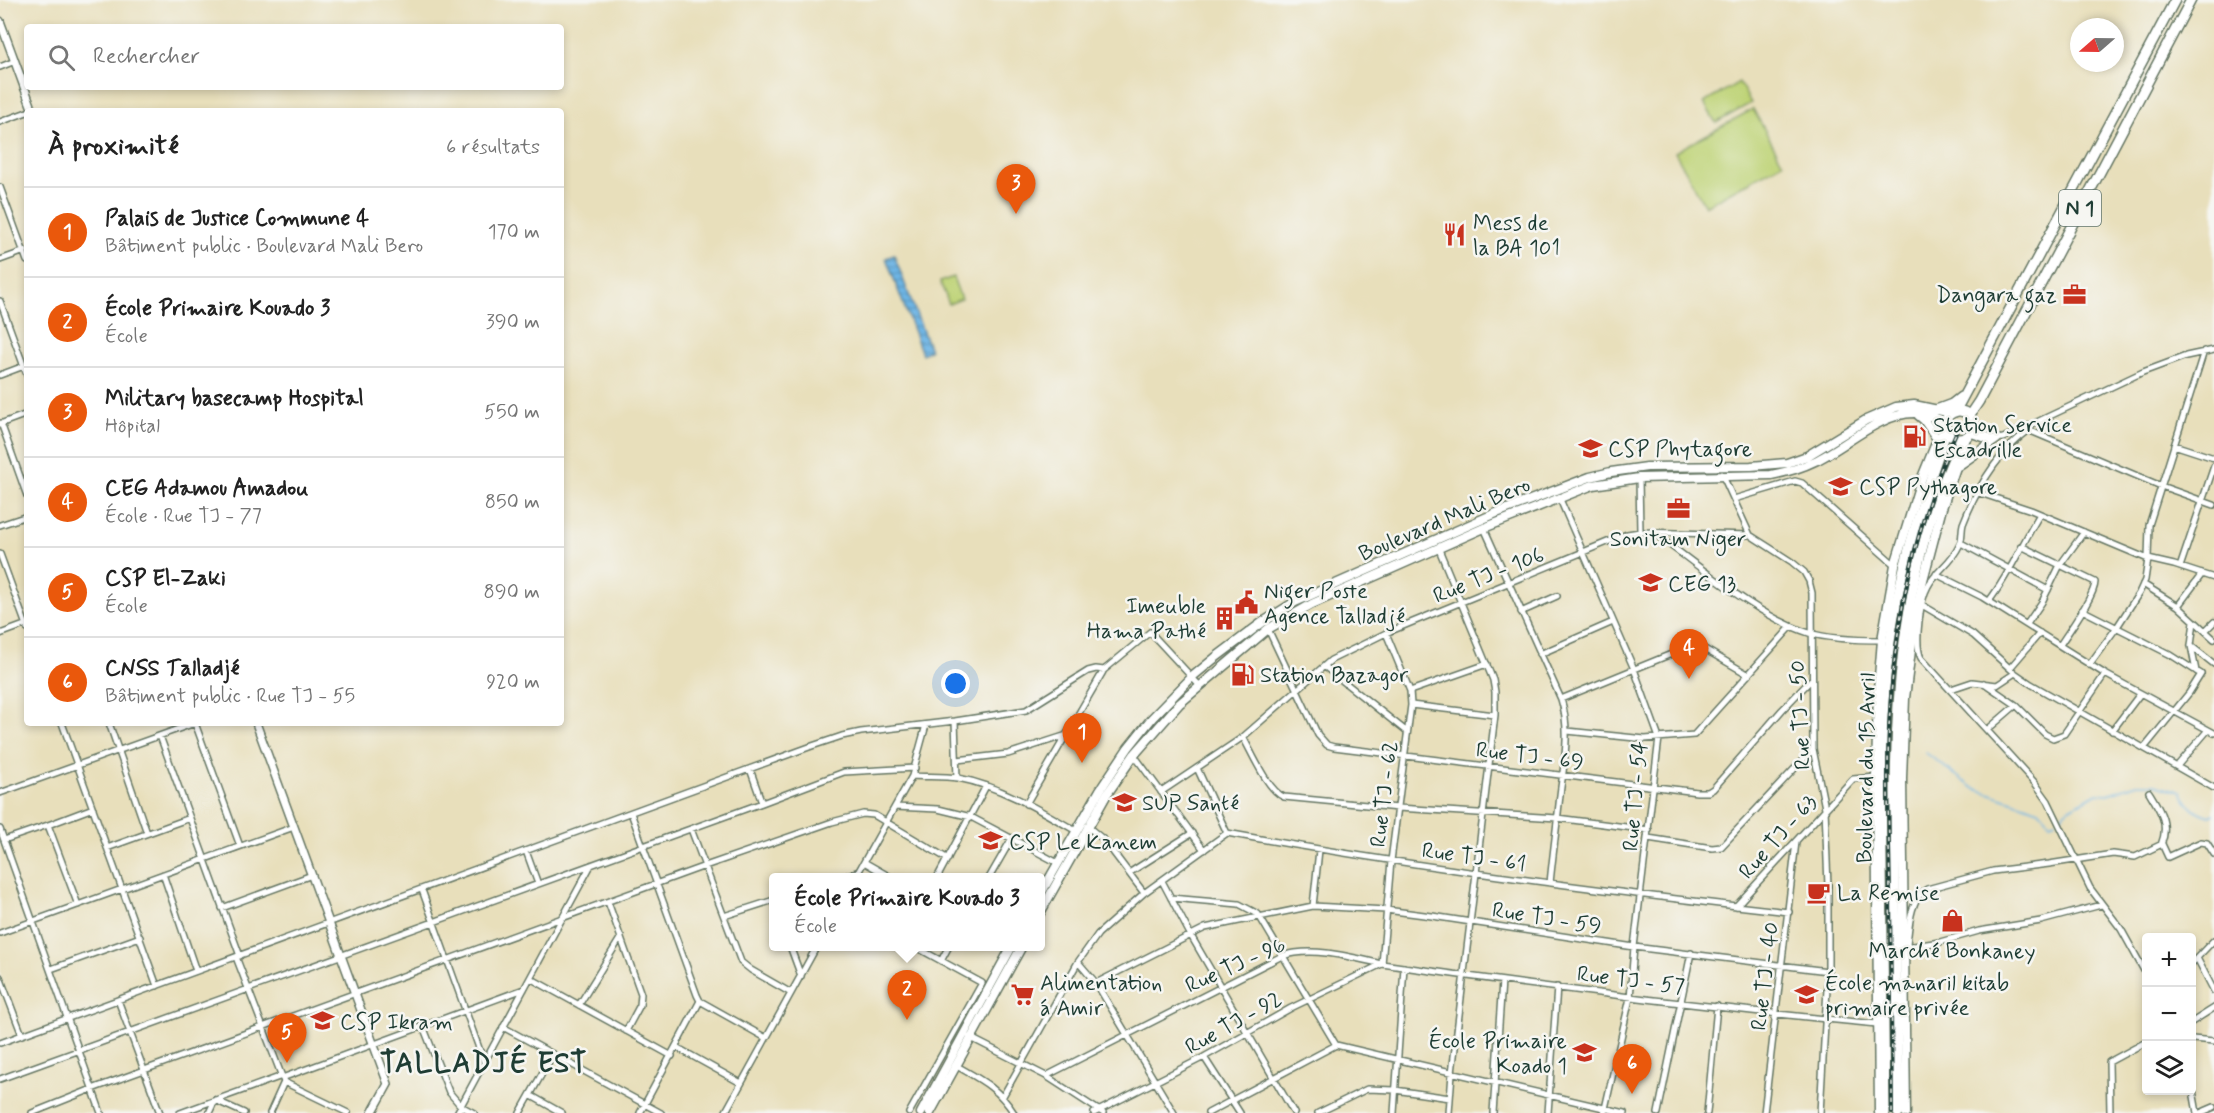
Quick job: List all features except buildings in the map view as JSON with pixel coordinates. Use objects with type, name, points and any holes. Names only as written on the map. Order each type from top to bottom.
[{"type":"highway","name":"N 1","points":[[1953,412],[1965,394],[2175,0]]},
{"type":"highway","name":"N 1","points":[[1969,416],[2190,0]]},
{"type":"highway","points":[[1936,410],[1952,404],[1965,394]]},
{"type":"highway","points":[[1953,412],[1962,412],[1969,416],[1972,422],[1968,435],[1953,438],[1945,427],[1953,412]]},
{"type":"highway","name":"Boulevard du 15 Avril","points":[[1885,1113],[1882,821],[1884,690],[1902,573],[1945,427]]},
{"type":"highway","name":"Boulevard du 15 Avril","points":[[1898,1113],[1895,745],[1899,683],[1906,622],[1920,558],[1945,475],[1968,435]]},
{"type":"main road","name":"Boulevard Mali Bero","points":[[1045,905],[1100,790],[1128,748],[1156,713],[1192,677],[1247,634],[1295,602],[1555,489],[1590,477],[1611,471],[1647,467],[1751,466],[1787,463],[1823,447],[1866,420],[1889,409],[1914,405],[1953,412]]},
{"type":"main road","name":"Boulevard Mali Bero","points":[[1045,887],[1076,831],[1084,825],[1134,755],[1162,721],[1199,685],[1268,629],[1312,604],[1484,528],[1559,497],[1602,483],[1639,478],[1771,475],[1816,461],[1873,427],[1893,418],[1915,413]]},
{"type":"main road","points":[[1915,413],[1945,427]]},
{"type":"main road","points":[[1915,413],[1924,420],[1935,436],[1939,429],[1945,427]]},
{"type":"main road","name":"Boulevard du 15 Avril","points":[[1879,1113],[1876,777],[1878,689],[1882,640],[1895,565],[1918,490],[1945,427]]},
{"type":"main road","name":"Boulevard du 15 Avril","points":[[1906,1113],[1902,767],[1908,669],[1922,584],[1968,435]]},
{"type":"main road","name":"Boulevard du 15 Avril","points":[[1935,436],[1935,448]]},
{"type":"main road","points":[[1956,468],[1997,440]]},
{"type":"main road","points":[[930,1113],[1010,951]]},
{"type":"main road","points":[[921,1113],[953,1044],[967,1037],[1019,951]]},
{"type":"street","points":[[0,21],[24,89]]},
{"type":"street","points":[[0,67],[15,61]]},
{"type":"street","points":[[24,90],[30,108]]},
{"type":"street","points":[[0,122],[24,113]]},
{"type":"street","points":[[0,187],[24,248]]},
{"type":"street","points":[[0,260],[24,251]]},
{"type":"street","points":[[0,375],[24,366],[1,304]]},
{"type":"street","points":[[1968,435],[1997,440],[2027,429],[2073,404],[2143,372],[2204,351],[2214,350]]},
{"type":"street","points":[[2089,665],[2117,627],[2143,584],[2148,559],[2149,525],[2204,351]]},
{"type":"street","points":[[24,415],[0,423],[24,488]]},
{"type":"street","points":[[2027,429],[2161,486],[2214,505]]},
{"type":"street","points":[[2027,429],[2008,448],[1977,492],[1962,527],[1961,543],[1927,588],[1922,605],[1917,643],[1919,654],[2049,801],[2076,861],[2101,904],[2121,929],[2142,967]]},
{"type":"street","points":[[2174,445],[2214,458]]},
{"type":"street","points":[[1653,534],[1750,535],[1718,466]]},
{"type":"street","points":[[2180,567],[2214,466]]},
{"type":"street","points":[[1639,478],[1640,532]]},
{"type":"street","points":[[1734,499],[1788,483],[1802,483],[1895,565]]},
{"type":"street","points":[[1977,492],[2040,514],[2148,559],[2214,578]]},
{"type":"street","name":"Rue TJ - 54","points":[[1559,497],[1634,669],[1659,738],[1630,998],[1604,1110]]},
{"type":"street","points":[[1989,601],[2011,570],[2021,546],[2040,514]]},
{"type":"street","points":[[0,525],[24,517]]},
{"type":"street","points":[[1484,528],[1561,699],[1566,715],[1563,775],[1550,883]]},
{"type":"street","name":"Rue TJ - 106","points":[[1161,792],[1243,737],[1331,660],[1386,633],[1627,534],[1640,532],[1653,534]]},
{"type":"street","points":[[2027,624],[2060,566],[2084,532]]},
{"type":"street","points":[[1653,534],[1747,600],[1791,627],[1812,634],[1882,640]]},
{"type":"street","name":"Rue TJ - 50","points":[[1750,535],[1804,572],[1812,593],[1813,749],[1825,808],[1828,886],[1828,971],[1820,1113]]},
{"type":"street","points":[[1435,540],[1487,664],[1495,692],[1495,715],[1449,1113]]},
{"type":"street","points":[[1961,543],[2048,590]]},
{"type":"street","points":[[2021,546],[2095,582],[2082,610],[2060,645]]},
{"type":"street","points":[[0,554],[24,617]]},
{"type":"street","points":[[1936,574],[1989,601],[2089,665],[2211,731],[2178,765]]},
{"type":"street","points":[[2178,606],[2202,574]]},
{"type":"street","points":[[2143,584],[2178,606],[2214,639]]},
{"type":"street","points":[[1521,612],[1557,596]]},
{"type":"street","points":[[1922,605],[1973,634],[2015,673],[2078,712],[2213,785]]},
{"type":"street","points":[[2082,610],[2201,674],[2145,747]]},
{"type":"street","points":[[2194,621],[2191,646],[2196,671]]},
{"type":"street","points":[[1540,654],[1613,622]]},
{"type":"street","points":[[2205,631],[2214,622]]},
{"type":"street","points":[[0,634],[24,626]]},
{"type":"street","points":[[1567,731],[1621,737],[1659,738],[1695,735],[1791,627]]},
{"type":"street","name":"Rue TJ - 69","points":[[1268,629],[1318,735],[1327,745],[1703,793],[1713,789],[1811,680]]},
{"type":"street","points":[[1026,804],[1104,670],[1150,632],[1199,685]]},
{"type":"street","name":"Rue TJ - 62","points":[[1382,964],[1391,861],[1411,705],[1410,691],[1386,633]]},
{"type":"street","points":[[2010,668],[2040,633]]},
{"type":"street","points":[[1561,699],[1696,644],[1749,675]]},
{"type":"street","points":[[2191,646],[2214,664]]},
{"type":"street","points":[[1410,691],[1487,664]]},
{"type":"street","points":[[1323,666],[1407,732]]},
{"type":"street","points":[[0,1043],[842,736],[1029,709],[1088,671],[1104,670]]},
{"type":"street","points":[[1951,689],[1972,682],[2001,684],[2015,673]]},
{"type":"street","points":[[1984,682],[2016,705],[2045,734],[2053,738],[2064,734],[2105,674]]},
{"type":"street","points":[[2112,731],[2140,694]]},
{"type":"street","points":[[1411,705],[1495,715]]},
{"type":"street","points":[[1987,730],[2016,705]]},
{"type":"street","points":[[955,721],[957,778]]},
{"type":"street","points":[[854,873],[859,871],[912,776],[926,725]]},
{"type":"street","points":[[63,726],[157,986]]},
{"type":"street","points":[[110,726],[147,833]]},
{"type":"street","points":[[0,794],[187,726]]},
{"type":"street","points":[[196,726],[240,846]]},
{"type":"street","points":[[257,726],[388,1084],[372,1113]]},
{"type":"street","points":[[160,736],[205,859],[248,988],[283,1079],[348,1113]]},
{"type":"street","points":[[957,760],[1008,754],[1065,736]]},
{"type":"street","points":[[1243,737],[1270,785],[1278,794],[1292,798],[1398,808],[1557,818],[1649,830]]},
{"type":"street","points":[[1648,838],[1712,848],[1721,847],[1813,749]]},
{"type":"street","points":[[1134,755],[1204,850]]},
{"type":"street","points":[[0,1079],[844,772],[915,768]]},
{"type":"street","points":[[1003,1096],[1078,962],[1098,934],[1144,893],[1227,833],[1197,768]]},
{"type":"street","points":[[750,769],[762,803]]},
{"type":"street","points":[[912,776],[957,778],[986,786],[1076,831]]},
{"type":"street","name":"Rue TJ - 63","points":[[1736,906],[1853,779],[1876,777]]},
{"type":"street","points":[[940,873],[986,786]]},
{"type":"street","points":[[1903,966],[1915,904],[1924,890],[1993,871],[2113,854],[2135,857],[2156,849],[2161,845],[2166,831],[2149,792]]},
{"type":"street","points":[[895,807],[938,809],[971,817],[1058,863]]},
{"type":"street","points":[[4,840],[93,808]]},
{"type":"street","points":[[631,813],[700,1000],[766,1038]]},
{"type":"street","points":[[32,1113],[144,1070],[832,822],[863,814],[874,815],[948,859]]},
{"type":"street","points":[[107,848],[190,818]]},
{"type":"street","points":[[48,825],[78,905]]},
{"type":"street","points":[[1084,825],[1104,840],[1144,893]]},
{"type":"street","points":[[0,933],[294,826]]},
{"type":"street","points":[[0,829],[101,1113]]},
{"type":"street","points":[[691,829],[741,962],[791,993]]},
{"type":"street","points":[[1129,873],[1192,833]]},
{"type":"street","name":"Rue TJ - 61","points":[[1227,833],[1477,875],[1789,912]]},
{"type":"street","points":[[992,873],[1012,838]]},
{"type":"street","name":"Rue TJ - 40","points":[[1764,1113],[1796,842]]},
{"type":"street","points":[[2161,845],[2168,857],[2201,842],[2206,843],[2214,854]]},
{"type":"street","points":[[1313,906],[1319,850]]},
{"type":"street","points":[[526,851],[538,884]]},
{"type":"street","points":[[864,862],[883,873]]},
{"type":"street","points":[[457,1113],[591,865]]},
{"type":"street","points":[[163,874],[196,971]]},
{"type":"street","points":[[222,908],[312,875]]},
{"type":"street","points":[[1162,881],[1219,987],[1294,1113]]},
{"type":"street","points":[[422,890],[484,1062]]},
{"type":"street","points":[[1171,898],[1239,904],[1252,909],[1261,917],[1307,1000],[1336,1045]]},
{"type":"street","points":[[724,916],[769,901]]},
{"type":"street","points":[[608,902],[641,994],[640,1005],[626,1031]]},
{"type":"street","points":[[1907,947],[1940,942],[1987,929],[2041,921],[2101,904]]},
{"type":"street","name":"Rue TJ - 59","points":[[1096,983],[1190,934],[1215,925],[1313,906],[1386,910],[1634,947],[1828,971]]},
{"type":"street","points":[[51,969],[140,937]]},
{"type":"street","points":[[579,1005],[621,937]]},
{"type":"street","points":[[2214,940],[2196,958],[2214,991]]},
{"type":"street","points":[[792,951],[801,975]]},
{"type":"street","points":[[725,1113],[814,951]]},
{"type":"street","points":[[909,1113],[953,1044],[982,983],[923,951]]},
{"type":"street","points":[[941,961],[946,951]]},
{"type":"street","name":"Rue TJ - 96","points":[[1046,1076],[1282,956],[1302,952],[1342,956],[1382,964]]},
{"type":"street","points":[[1658,1113],[1691,953]]},
{"type":"street","points":[[1078,962],[1096,983],[1174,1113]]},
{"type":"street","name":"Rue TJ - 57","points":[[1382,964],[1630,998],[1877,1024]]},
{"type":"street","name":"Rue TJ - 92","points":[[1099,1112],[1307,1000],[1382,964]]},
{"type":"street","points":[[1394,1113],[1404,968]]},
{"type":"street","points":[[0,977],[22,1035]]},
{"type":"street","points":[[530,978],[672,1056]]},
{"type":"street","points":[[1493,1113],[1502,981]]},
{"type":"street","points":[[1548,1113],[1557,987]]},
{"type":"street","points":[[180,1113],[283,1079],[524,989]]},
{"type":"street","points":[[118,1000],[160,1113]]},
{"type":"street","points":[[640,1113],[700,1000]]},
{"type":"street","points":[[1707,1113],[1717,1006]]},
{"type":"street","points":[[2196,1019],[2214,1008]]},
{"type":"street","points":[[423,1026],[449,1092],[461,1106],[474,1113]]},
{"type":"street","points":[[503,1027],[662,1113]]},
{"type":"street","points":[[967,1037],[1046,1076],[1099,1112]]},
{"type":"street","points":[[2196,1039],[2214,1041]]},
{"type":"street","points":[[2110,1113],[2109,1062],[2142,1044]]},
{"type":"street","points":[[1208,1113],[1336,1045],[1604,1110],[1625,1113]]},
{"type":"street","points":[[676,1047],[741,1083]]},
{"type":"street","points":[[520,1113],[553,1054]]},
{"type":"street","points":[[1204,1057],[1240,1113]]},
{"type":"street","points":[[955,1065],[988,1084],[1003,1096],[1014,1113]]},
{"type":"street","points":[[270,1113],[283,1079]]},
{"type":"street","points":[[1318,1113],[1367,1089],[1395,1090],[1450,1098]]},
{"type":"street","points":[[530,1095],[562,1113]]},
{"type":"street","points":[[2194,1095],[2198,1113],[2214,1107]]},
{"type":"street","points":[[208,1113],[215,1100]]},
{"type":"street","points":[[215,1100],[244,1113]]},
{"type":"green space","points":[[1739,82],[1751,103],[1716,123],[1704,103]]},
{"type":"green space","points":[[1753,109],[1783,163],[1705,206],[1675,152]]},
{"type":"green space","points":[[953,277],[961,299],[949,304],[940,282]]},
{"type":"water","points":[[894,255],[930,350],[922,354],[886,258]]},
{"type":"waterway","points":[[1926,753],[1973,788],[2039,810],[2050,823],[2056,821]]},
{"type":"waterway","points":[[2059,818],[2069,809],[2097,793],[2108,794],[2137,784],[2155,784],[2181,792],[2186,801],[2196,810],[2210,816],[2214,814]]},
{"type":"railway","points":[[1892,1113],[1888,778],[1893,673],[1911,565],[1932,494],[1959,426]]},
{"type":"place","name":"Military basecamp Hospital","points":[[1016,214]]},
{"type":"place","name":"Mess de la BA 101","points":[[1455,235]]},
{"type":"place","name":"Dangara gaz","points":[[2075,294]]},
{"type":"place","name":"Station Service Escadrille","points":[[1915,437]]},
{"type":"place","name":"CSP Phytagore","points":[[1590,448]]},
{"type":"place","name":"CSP Pythagore","points":[[1841,486]]},
{"type":"place","name":"Sonitam Niger","points":[[1678,509]]},
{"type":"place","name":"CEG 13","points":[[1650,583]]},
{"type":"place","name":"Niger Poste Agence Talladjé","points":[[1246,603]]},
{"type":"place","name":"Imeuble Hama Pathé","points":[[1224,618]]},
{"type":"place","name":"Station Bazagor","points":[[1242,674]]},
{"type":"place","name":"CEG Adamou Amadou","points":[[1689,679]]},
{"type":"place","name":"Palais de Justice Commune 4","points":[[1082,763]]},
{"type":"place","name":"SUP Santé","points":[[1124,802]]},
{"type":"place","name":"CSP Le Kanem","points":[[991,841]]},
{"type":"place","name":"La Remise","points":[[1819,892]]},
{"type":"place","name":"Marché Bonkaney","points":[[1952,921]]},
{"type":"place","name":"Alimentation á Amir","points":[[1022,995]]},
{"type":"place","name":"École manaril kitab primaire privée","points":[[1807,995]]},
{"type":"place","name":"École Primaire Kouado 3","points":[[907,1020]]},
{"type":"place","name":"CSP Ikram","points":[[322,1021]]},
{"type":"place","name":"École Primaire Koado 1","points":[[1585,1053]]},
{"type":"place","name":"CSP El-Zaki","points":[[287,1063]]},
{"type":"place","name":"CNSS Talladjé","points":[[1632,1094]]},
{"type":"district","name":"TALLADJÉ EST","points":[[484,1062]]}]
